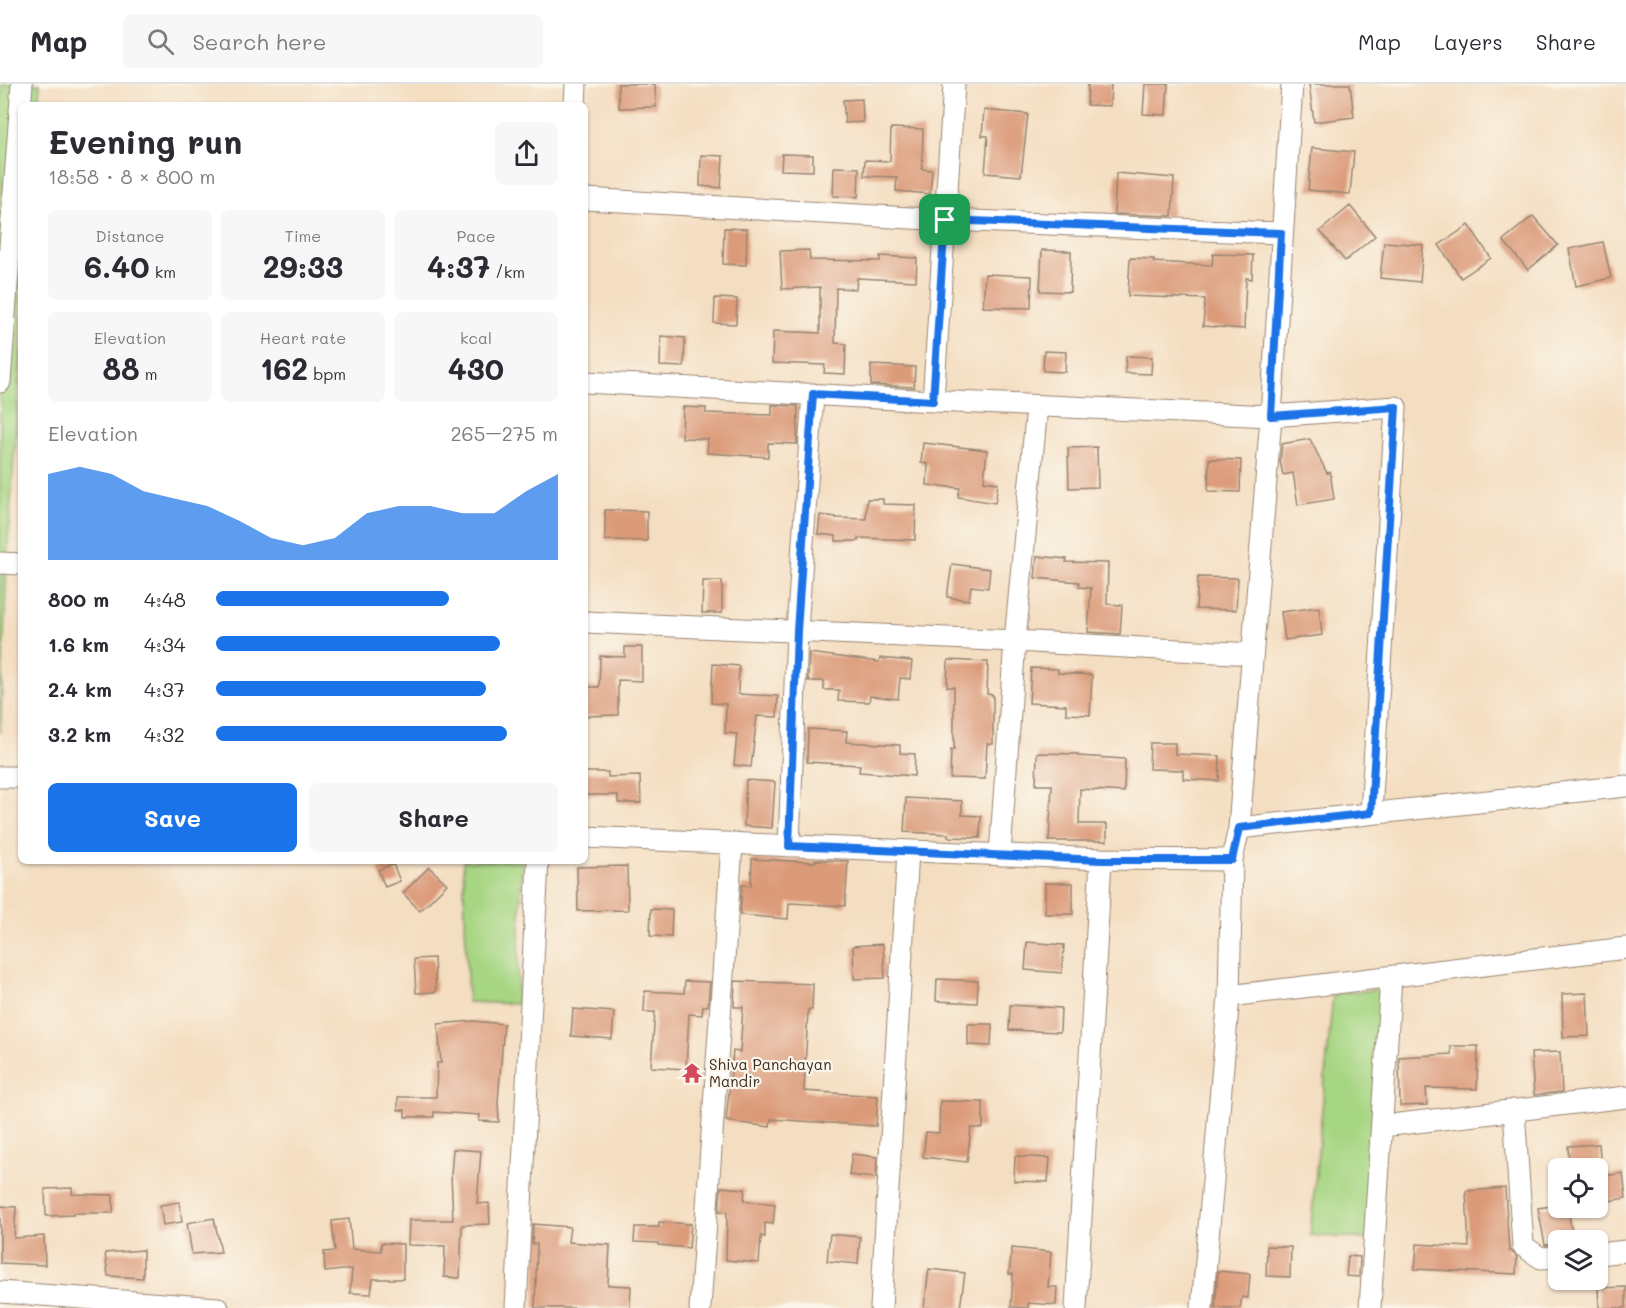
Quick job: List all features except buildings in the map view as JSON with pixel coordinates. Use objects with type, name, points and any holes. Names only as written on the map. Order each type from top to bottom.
[{"type":"street","points":[[0,382],[10,110],[22,84]]},
{"type":"street","points":[[575,102],[576,84]]},
{"type":"street","points":[[933,401],[954,84]]},
{"type":"street","points":[[1202,1308],[1229,996],[1232,860],[1239,828],[1271,416],[1292,84]]},
{"type":"street","points":[[588,199],[945,220],[1281,233]]},
{"type":"street","points":[[588,382],[1271,416],[1396,407],[1371,813]]},
{"type":"street","points":[[789,846],[797,631],[813,394]]},
{"type":"street","points":[[1000,855],[1015,641],[1037,406]]},
{"type":"street","points":[[0,563],[18,564]]},
{"type":"street","points":[[588,622],[1252,654]]},
{"type":"street","points":[[0,777],[18,777]]},
{"type":"street","points":[[1239,828],[1626,786]]},
{"type":"street","points":[[588,837],[1101,860],[1232,860]]},
{"type":"street","points":[[700,1308],[732,844]]},
{"type":"street","points":[[881,1308],[908,851]]},
{"type":"street","points":[[1077,1308],[1101,860]]},
{"type":"street","points":[[516,1308],[538,864]]},
{"type":"street","points":[[1229,996],[1626,948]]},
{"type":"street","points":[[1370,1308],[1391,976]]},
{"type":"street","points":[[1383,1126],[1626,1097]]},
{"type":"street","points":[[1514,1110],[1523,1246],[1541,1258],[1548,1258]]},
{"type":"street","points":[[1608,1253],[1626,1251]]},
{"type":"street","points":[[0,1292],[117,1304],[218,1308]]},
{"type":"green space","points":[[2,84],[40,84],[38,102],[18,102],[18,399],[7,557],[0,734],[0,135]]},
{"type":"green space","points":[[463,864],[522,864],[517,1004],[468,1002]]},
{"type":"green space","points":[[1383,989],[1380,1240],[1310,1235],[1333,994]]},
{"type":"place","name":"Shiva Panchayan Mandir","points":[[692,1073]]},
{"type":"route","points":[[945,220],[1281,233],[1271,416],[1396,407],[1371,813],[1239,828],[1232,860],[1101,860],[789,846],[797,631],[813,394],[933,401],[945,220]]}]
